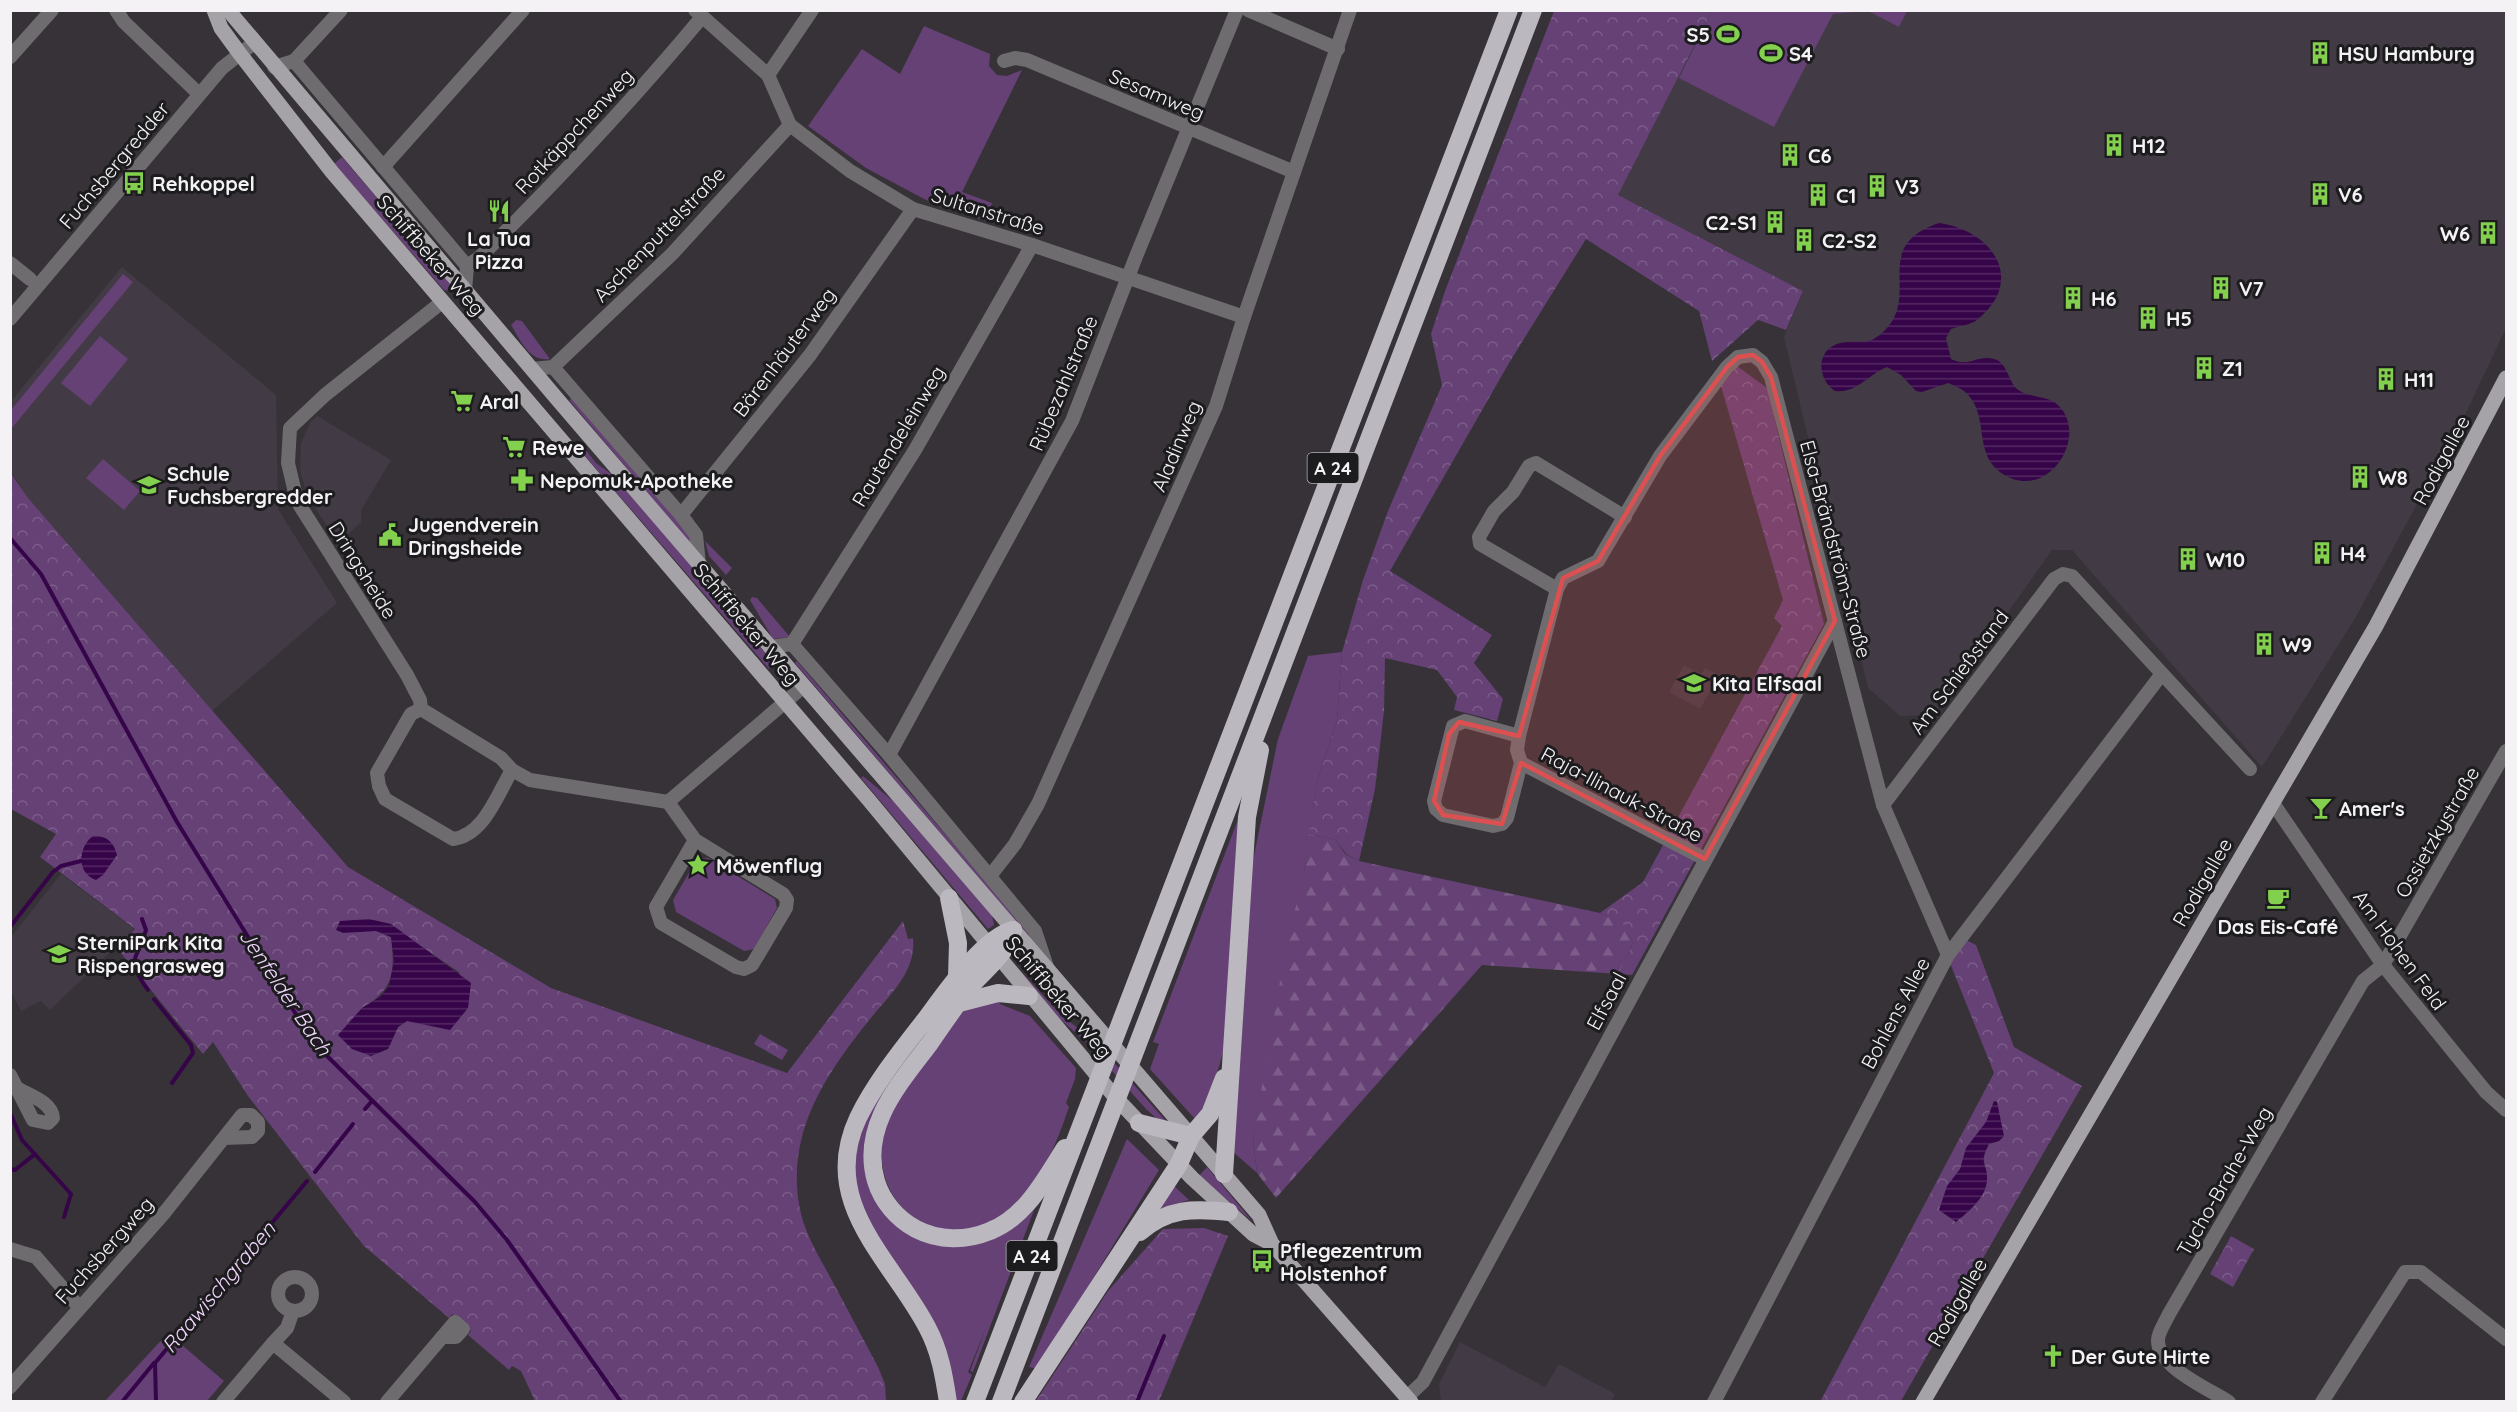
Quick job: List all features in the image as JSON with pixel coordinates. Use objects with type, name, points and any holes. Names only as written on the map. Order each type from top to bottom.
[{"type":"highway","name":"A 24","points":[[975,1401],[1120,1029],[1509,10]]},
{"type":"highway","name":"A 24","points":[[1000,1401],[1137,1049],[1533,10]]},
{"type":"highway","points":[[1224,1174],[1230,1051],[1247,817],[1269,704]]},
{"type":"highway","points":[[949,898],[958,943],[957,977]]},
{"type":"highway","points":[[948,1401],[942,1363],[927,1327],[862,1227],[848,1185],[847,1160],[858,1119],[879,1081],[957,977],[1008,944],[1013,930]]},
{"type":"highway","points":[[993,952],[959,1003],[896,1087],[876,1128],[873,1151],[875,1178],[885,1201],[901,1219],[922,1232],[952,1238],[974,1237],[1004,1224],[1023,1208],[1043,1183],[1090,1104]]},
{"type":"highway","points":[[959,1003],[998,993],[1029,996]]},
{"type":"highway","points":[[1023,1401],[1179,1164],[1191,1136],[1210,1114],[1222,1085],[1230,1051]]},
{"type":"highway","points":[[1139,1123],[1191,1136]]},
{"type":"highway","points":[[1128,1244],[1152,1222],[1179,1210],[1203,1209],[1229,1212]]},
{"type":"main road","name":"Schiffbeker Weg","points":[[214,10],[221,28],[289,120],[442,302],[786,702],[1029,996],[1139,1123],[1179,1164],[1253,1234],[1272,1244]]},
{"type":"main road","name":"Schiffbeker Weg","points":[[228,10],[594,442],[1259,1215],[1272,1244],[1409,1399]]},
{"type":"main road","points":[[442,302],[465,291]]},
{"type":"main road","name":"Rodigallee","points":[[1923,1401],[2376,626],[2506,378]]},
{"type":"main road","points":[[562,440],[594,442]]},
{"type":"street","points":[[10,57],[52,10]]},
{"type":"street","points":[[116,10],[124,22],[200,94]]},
{"type":"street","points":[[274,67],[294,61],[341,10]]},
{"type":"street","points":[[383,166],[523,10]]},
{"type":"street","points":[[699,14],[768,75],[812,10]]},
{"type":"street","name":"Rübezahlstraße","points":[[889,755],[1063,439],[1238,10]]},
{"type":"street","points":[[1248,10],[1338,49]]},
{"type":"street","name":"Aladinweg","points":[[990,876],[1015,844],[1065,747],[1216,406],[1244,317],[1350,10]]},
{"type":"street","name":"Rotkäppchenweg","points":[[467,266],[480,256],[562,174],[643,88],[699,14]]},
{"type":"street","name":"Fuchsbergredder","points":[[10,319],[222,69],[254,43]]},
{"type":"street","name":"Sesamweg","points":[[1004,61],[1015,58],[1027,60],[1294,172]]},
{"type":"street","name":"Schiffbeker Weg","points":[[294,61],[467,266],[465,291]]},
{"type":"street","name":"Sultanstraße","points":[[768,75],[790,125],[850,171],[913,209],[1032,245],[1244,317]]},
{"type":"street","name":"Aschenputtelstraße","points":[[554,367],[672,254],[790,125]]},
{"type":"street","name":"Bärenhäuterweg","points":[[681,515],[810,355],[913,209]]},
{"type":"street","name":"Rautendeleinweg","points":[[792,644],[915,450],[1032,245]]},
{"type":"street","points":[[10,263],[30,279]]},
{"type":"street","name":"Dringsheide","points":[[421,709],[420,700],[406,675],[297,501],[288,463],[290,428],[325,395],[442,302]]},
{"type":"street","name":"Elsa-Brändström-Straße","points":[[1625,517],[1659,456],[1727,368],[1738,357],[1753,355],[1762,362],[1771,377],[1883,805],[1948,955]]},
{"type":"street","points":[[532,369],[554,367]]},
{"type":"street","name":"Schiffbeker Weg","points":[[554,367],[696,535],[699,564]]},
{"type":"street","points":[[1536,463],[1625,517],[1598,561],[1563,578],[1557,589],[1480,544],[1479,537],[1494,512],[1513,492],[1529,466],[1536,463]]},
{"type":"street","name":"Am Schießstand","points":[[1883,805],[2054,579],[2063,574],[2072,576],[2161,675]]},
{"type":"street","name":"Raja-Ilinauk-Straße","points":[[1519,736],[1465,722],[1453,726],[1434,801],[1436,809],[1443,815],[1492,826],[1502,824],[1507,818],[1521,763],[1517,750],[1519,736],[1557,589]]},
{"type":"street","name":"Elfsaal","points":[[1409,1399],[1423,1382],[1835,621]]},
{"type":"street","name":"Schiffbeker Weg","points":[[770,646],[792,644],[889,755],[1035,931],[1049,972]]},
{"type":"street","points":[[2161,675],[2250,769]]},
{"type":"street","name":"Bohlens Allee","points":[[1714,1401],[1948,955],[2161,675]]},
{"type":"street","points":[[668,802],[804,686]]},
{"type":"street","points":[[512,770],[477,828],[466,837],[453,839],[385,799],[379,786],[377,773],[411,714],[421,709],[501,758],[512,770],[531,780],[668,802],[695,840],[783,894],[787,900],[786,908],[752,965],[744,969],[736,967],[661,923],[657,915],[656,907],[695,840]]},
{"type":"street","name":"Ossietzkystraße","points":[[2384,965],[2506,751]]},
{"type":"street","name":"Raja-Ilinauk-Straße","points":[[1521,763],[1705,859]]},
{"type":"street","name":"Am Hohen Feld","points":[[2273,803],[2384,965],[2486,1092],[2506,1110]]},
{"type":"street","name":"Tycho-Brahe-Weg","points":[[2229,1401],[2171,1367],[2161,1353],[2158,1339],[2169,1314],[2363,981],[2384,965]]},
{"type":"street","points":[[10,1075],[16,1088]]},
{"type":"street","name":"Fuchsbergweg","points":[[10,1387],[165,1212],[224,1138]]},
{"type":"street","points":[[10,1249],[36,1257],[79,1307]]},
{"type":"street","points":[[2322,1401],[2405,1272],[2421,1272],[2506,1339]]},
{"type":"street","points":[[223,1401],[287,1329],[293,1311]]},
{"type":"street","points":[[387,1401],[442,1337]]},
{"type":"street","points":[[273,1343],[344,1401]]},
{"type":"highlighted area","points":[[1753,355],[1762,362],[1771,377],[1835,621],[1705,859],[1521,763],[1502,824],[1443,815],[1434,801],[1449,734],[1459,722],[1519,736],[1563,578],[1598,561],[1660,456],[1727,367],[1738,357]]},
{"type":"shaded area","points":[[1712,11],[2506,11],[2506,328],[2464,417],[2357,615],[2262,767],[2072,550],[2052,550],[1935,715],[1900,716],[1868,688],[1784,337],[1803,291],[1618,195]]},
{"type":"shaded area","points":[[1939,223],[1974,235],[1997,259],[2001,274],[2000,289],[1992,305],[1974,322],[1951,329],[1946,338],[1951,359],[1968,362],[1988,358],[1998,361],[2005,367],[2016,388],[2026,394],[2053,402],[2058,405],[2066,417],[2069,431],[2062,458],[2053,469],[2041,477],[2028,481],[2013,479],[1999,471],[1990,461],[1985,450],[1978,413],[1973,401],[1964,391],[1948,383],[1922,392],[1916,391],[1901,375],[1887,367],[1856,387],[1835,391],[1829,386],[1822,373],[1822,359],[1830,348],[1844,342],[1862,342],[1873,339],[1887,328],[1896,314],[1901,257],[1907,244],[1919,233]]},
{"type":"shaded area","name":"Schule Fuchsbergredder","points":[[122,267],[276,395],[278,509],[337,603],[212,711],[28,498],[11,472],[11,401]]},
{"type":"shaded area","points":[[317,416],[391,460],[361,510],[361,522],[338,543],[307,495],[300,470],[301,443],[310,423]]},
{"type":"shaded area","name":"Kita Elfsaal","points":[[1684,665],[1701,674],[1705,668],[1719,675],[1700,709],[1669,692]]},
{"type":"shaded area","points":[[93,836],[109,840],[117,855],[103,875],[96,880],[85,872],[81,860],[84,847]]},
{"type":"shaded area","name":"SterniPark Kita Rispengrasweg","points":[[61,874],[134,929],[50,1010],[41,1001],[21,1011],[11,991],[11,937]]},
{"type":"shaded area","points":[[369,919],[391,924],[471,983],[468,1008],[450,1030],[407,1021],[398,1027],[388,1049],[371,1056],[352,1049],[338,1035],[362,1008],[380,997],[389,986],[394,961],[391,937],[376,931],[343,933],[336,930],[340,921]]},
{"type":"shaded area","points":[[1994,1101],[1997,1102],[2004,1136],[1999,1141],[1989,1144],[1984,1156],[1987,1180],[1983,1193],[1976,1204],[1956,1222],[1939,1210],[1947,1186],[1960,1169],[1966,1148],[1986,1122]]},
{"type":"shaded area","points":[[1460,1342],[1545,1387],[1559,1364],[1615,1394],[1611,1402],[1441,1401],[1439,1384]]},
{"type":"green space","points":[[1554,11],[1712,11],[1618,195],[1803,291],[1786,330],[1758,320],[1712,361],[1699,311],[1586,239],[1509,363],[1390,571],[1492,635],[1474,663],[1503,699],[1497,721],[1454,710],[1457,697],[1437,670],[1385,658],[1384,711],[1375,789],[1359,861],[1346,854],[1336,840],[1309,834],[1317,782],[1337,721],[1342,652],[1363,580],[1388,511],[1442,385],[1431,334],[1445,291]]},
{"type":"green space","points":[[1712,11],[1868,11],[1833,14],[1774,127],[1679,78]]},
{"type":"green space","points":[[1868,11],[1907,11],[1899,27]]},
{"type":"green space","points":[[924,26],[990,54],[989,66],[997,75],[1007,76],[1022,70],[962,192],[992,203],[986,221],[926,200],[866,168],[808,126],[862,49],[900,74]]},
{"type":"green space","points":[[342,157],[457,292],[444,290],[334,164]]},
{"type":"green space","points":[[123,274],[133,282],[11,429],[11,410]]},
{"type":"green space","points":[[516,320],[522,321],[550,359],[536,357],[526,349],[511,325]]},
{"type":"green space","points":[[100,336],[128,359],[90,406],[61,383]]},
{"type":"green space","points":[[1737,366],[1767,388],[1824,624],[1632,975],[1619,974],[1633,943],[1623,924],[1600,913],[1643,882],[1782,626],[1774,618],[1783,600],[1721,386]]},
{"type":"green space","points":[[573,398],[694,539],[690,543],[569,400]]},
{"type":"green space","points":[[578,448],[585,449],[596,463],[617,478],[774,663],[769,669]]},
{"type":"green space","points":[[103,459],[140,491],[124,510],[86,478]]},
{"type":"green space","points":[[10,472],[28,498],[348,867],[551,988],[787,1073],[903,921],[908,939],[913,938],[911,961],[893,992],[854,1040],[825,1082],[805,1128],[799,1152],[797,1177],[799,1204],[807,1232],[878,1367],[885,1384],[886,1401],[535,1401],[521,1371],[512,1366],[509,1370],[468,1335],[471,1331],[452,1314],[449,1318],[364,1246],[248,1096],[213,1042],[203,1054],[116,947],[135,929],[40,857],[56,834],[11,809]],"holes":[[[376,931],[421,946],[460,973],[426,1024],[407,1021],[398,1027],[388,1049],[362,1008],[381,994],[390,979],[392,970],[391,937]]]},
{"type":"green space","points":[[705,541],[732,568],[726,575],[709,556]]},
{"type":"green space","points":[[752,597],[757,598],[790,637],[773,639],[750,600]]},
{"type":"green space","points":[[1342,652],[1337,721],[1317,782],[1305,868],[1253,1139],[1257,1173],[1231,1150],[1252,865],[1278,739],[1308,656]]},
{"type":"green space","points":[[797,661],[1034,938],[1032,940],[795,663]]},
{"type":"green space","points":[[863,776],[893,801],[992,915],[994,925],[988,929],[861,778]]},
{"type":"green space","points":[[1242,809],[1224,1049],[1209,1101],[1195,1119],[1150,1069],[1159,1044],[1153,1042]]},
{"type":"green space","points":[[1309,834],[1336,840],[1345,854],[1359,861],[1600,913],[1624,924],[1633,943],[1619,974],[1482,965],[1276,1198],[1257,1173],[1253,1139],[1285,952],[1305,868]]},
{"type":"green space","points":[[708,858],[775,899],[777,908],[754,949],[744,951],[676,912],[673,900],[697,859]]},
{"type":"green space","points":[[1964,939],[1976,945],[2014,1047],[2082,1086],[1901,1401],[1820,1402],[1994,1073],[1950,963]]},
{"type":"green space","points":[[1009,958],[1062,1016],[1094,1040],[1166,1121],[1157,1119],[1146,1109],[1086,1042],[1060,1019]]},
{"type":"green space","points":[[964,978],[895,1078],[873,1188],[934,1242],[1036,1205],[973,1372],[970,1371],[986,1328],[968,1372],[972,1375],[961,1401],[956,1402],[950,1370],[940,1343],[869,1222],[857,1192],[854,1177],[855,1154],[876,1101],[913,1046]]},
{"type":"green space","points":[[998,998],[1000,1004],[1030,1016],[1076,1068],[1075,1079],[1066,1103],[1069,1107],[1042,1170],[1022,1198],[1010,1209],[996,1219],[973,1228],[951,1230],[930,1226],[911,1216],[896,1200],[886,1181],[882,1159],[884,1134],[905,1087],[958,1015],[966,1008]]},
{"type":"green space","points":[[760,1034],[788,1050],[782,1060],[754,1044]]},
{"type":"green space","points":[[1127,1139],[1159,1170],[1038,1369],[1029,1367]]},
{"type":"green space","points":[[1207,1167],[1253,1222],[1199,1176]]},
{"type":"green space","points":[[1173,1185],[1189,1200],[1160,1209]]},
{"type":"green space","points":[[1204,1228],[1228,1236],[1159,1401],[1036,1401],[1108,1291],[1163,1229]]},
{"type":"green space","points":[[2231,1236],[2254,1249],[2233,1287],[2210,1274]]},
{"type":"green space","points":[[168,1333],[224,1381],[207,1401],[105,1401]]},
{"type":"waterway","name":"Jenfelder Bach","points":[[10,538],[41,574],[177,822],[297,1016],[322,1051],[475,1202],[507,1240],[621,1402]]},
{"type":"waterway","points":[[10,927],[53,872],[61,866],[81,861]]},
{"type":"waterway","points":[[142,919],[146,930],[136,955],[135,966],[148,990]]},
{"type":"waterway","points":[[154,999],[191,1045],[193,1053],[172,1083]]},
{"type":"waterway","name":"Raawischgraben","points":[[365,1109],[372,1101]]},
{"type":"waterway","points":[[11,1115],[22,1140],[71,1194],[64,1217]]},
{"type":"waterway","name":"Raawischgraben","points":[[315,1172],[353,1124]]},
{"type":"waterway","points":[[10,1169],[15,1170],[35,1154]]},
{"type":"waterway","name":"Raawischgraben","points":[[156,1402],[155,1363],[307,1181]]},
{"type":"waterway","points":[[1137,1402],[1164,1336]]},
{"type":"waterway","points":[[122,1402],[154,1363]]},
{"type":"place","name":"S5","points":[[1728,34]]},
{"type":"place","name":"S4","points":[[1771,53]]},
{"type":"place","name":"HSU Hamburg","points":[[2320,53]]},
{"type":"place","name":"H12","points":[[2114,145]]},
{"type":"place","name":"C6","points":[[1790,155]]},
{"type":"place","name":"Rehkoppel","points":[[134,183]]},
{"type":"place","name":"V3","points":[[1877,186]]},
{"type":"place","name":"V6","points":[[2320,194]]},
{"type":"place","name":"C1","points":[[1818,195]]},
{"type":"place","name":"La Tua Pizza","points":[[499,211]]},
{"type":"place","name":"C2-S1","points":[[1775,222]]},
{"type":"place","name":"W6","points":[[2488,233]]},
{"type":"place","name":"C2-S2","points":[[1804,240]]},
{"type":"place","name":"V7","points":[[2221,288]]},
{"type":"place","name":"H6","points":[[2073,298]]},
{"type":"place","name":"H5","points":[[2148,318]]},
{"type":"place","name":"Z1","points":[[2204,368]]},
{"type":"place","name":"H11","points":[[2386,379]]},
{"type":"place","name":"Aral","points":[[462,401]]},
{"type":"place","name":"Rewe","points":[[514,447]]},
{"type":"place","name":"W8","points":[[2360,477]]},
{"type":"place","name":"Nepomuk-Apotheke","points":[[522,480]]},
{"type":"place","name":"Schule Fuchsbergredder","points":[[149,485]]},
{"type":"place","name":"Jugendverein Dringsheide","points":[[390,535]]},
{"type":"place","name":"H4","points":[[2322,553]]},
{"type":"place","name":"W10","points":[[2188,559]]},
{"type":"place","name":"W9","points":[[2264,644]]},
{"type":"place","name":"Kita Elfsaal","points":[[1694,683]]},
{"type":"place","name":"Amer's","points":[[2321,808]]},
{"type":"place","name":"Möwenflug","points":[[698,865]]},
{"type":"place","name":"Das Eis-Café","points":[[2278,898]]},
{"type":"place","name":"SterniPark Kita Rispengrasweg","points":[[59,954]]},
{"type":"place","name":"Pflegezentrum Holstenhof","points":[[1262,1261]]},
{"type":"place","name":"Der Gute Hirte","points":[[2053,1356]]}]
